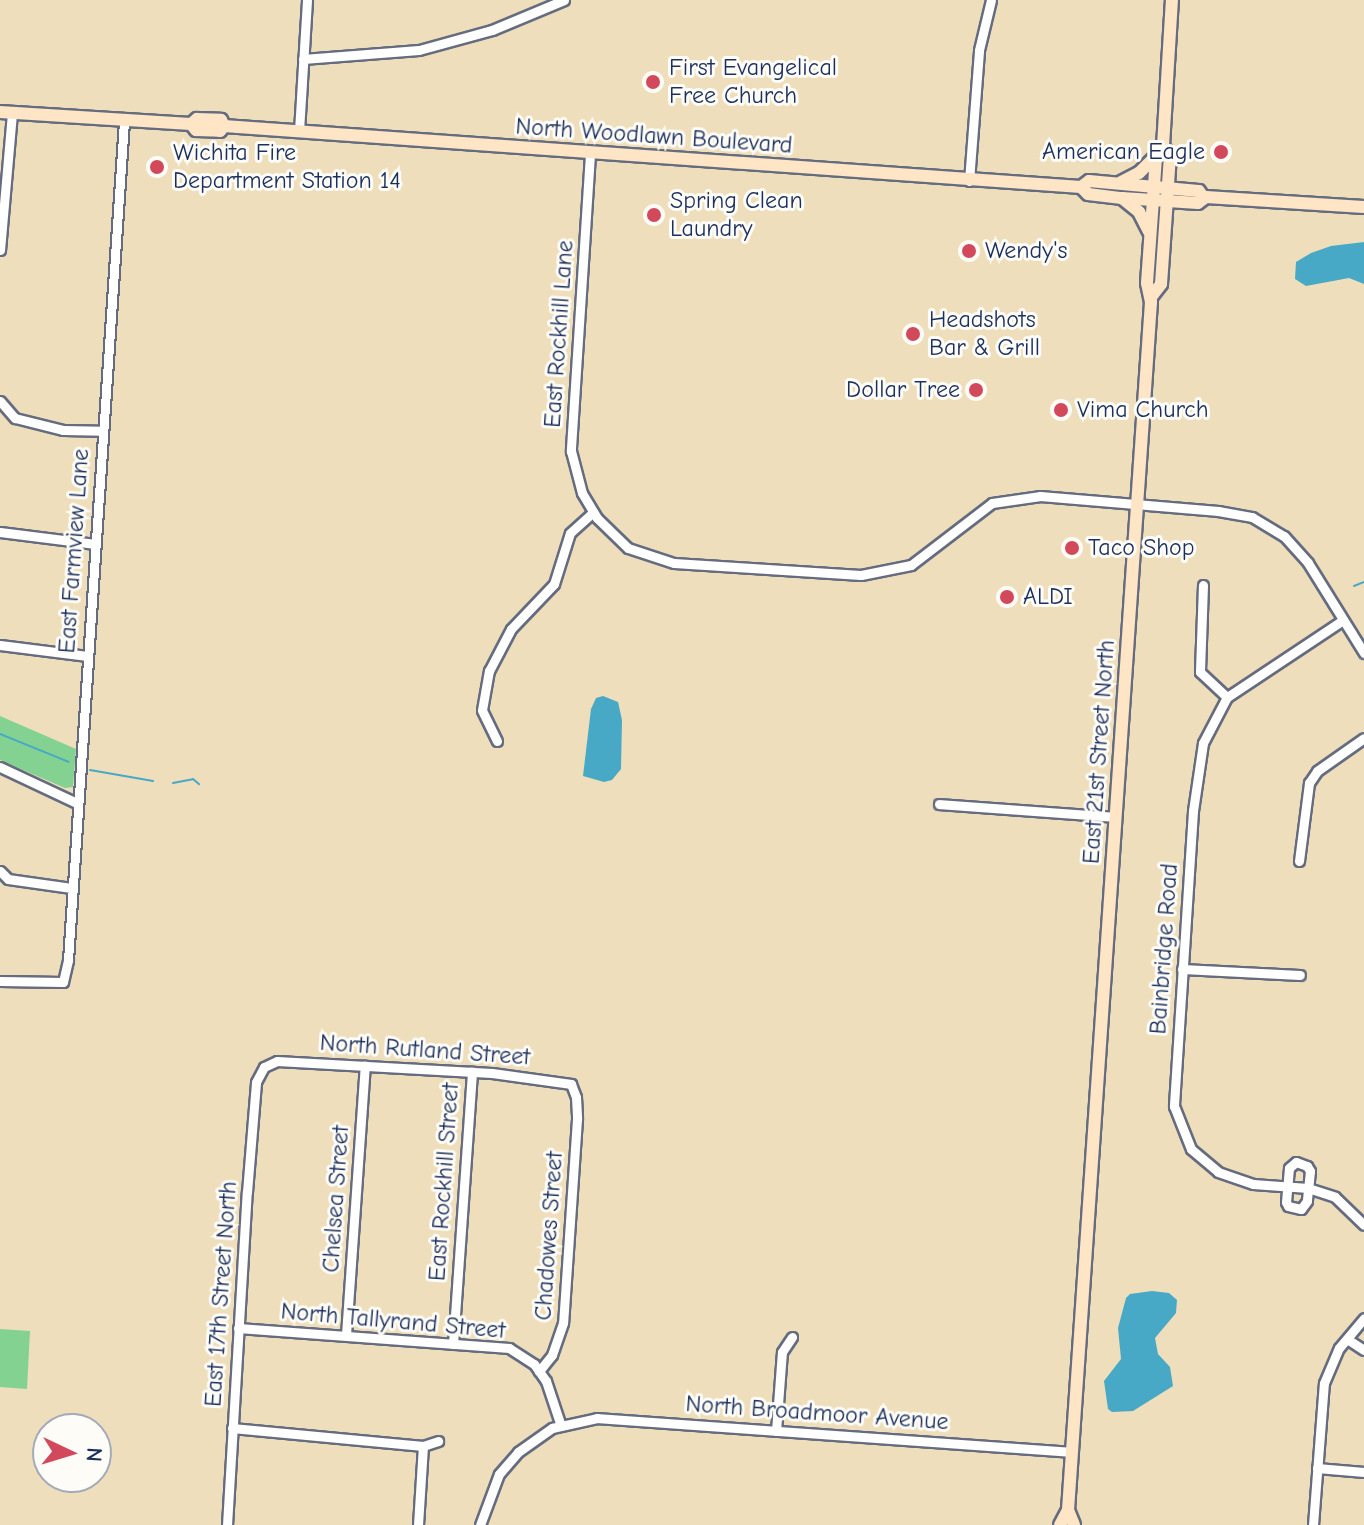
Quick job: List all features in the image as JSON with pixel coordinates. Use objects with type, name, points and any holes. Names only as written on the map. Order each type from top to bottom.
[{"type":"main road","name":"East 21st Street North","points":[[1060,1525],[1068,1510],[1151,297],[1147,283],[1172,0]]},
{"type":"main road","name":"North Woodlawn Boulevard","points":[[6,113],[191,124],[197,119],[221,120],[224,126],[969,181],[1081,187],[1089,181],[1120,183],[1198,203],[1203,197],[1364,207]]},
{"type":"main road","points":[[1120,183],[1139,173],[1160,151],[1170,156],[1161,284],[1151,297]]},
{"type":"main road","name":"North Woodlawn Boulevard","points":[[1081,187],[1088,194],[1122,198],[1154,193]]},
{"type":"main road","points":[[1122,198],[1139,212],[1151,235]]},
{"type":"main road","name":"East 21st Street North","points":[[1068,1510],[1074,1525]]},
{"type":"street","points":[[299,131],[307,0]]},
{"type":"street","points":[[303,59],[419,50],[492,30],[564,0]]},
{"type":"street","points":[[969,181],[979,50],[991,0]]},
{"type":"street","points":[[0,250],[6,113]]},
{"type":"street","name":"East Farmview Lane","points":[[0,981],[63,982],[124,121]]},
{"type":"street","name":"East Rockhill Lane","points":[[590,154],[571,451],[574,474],[593,512],[628,548],[674,563],[861,575],[911,565],[992,503],[1040,496],[1218,511],[1252,517],[1284,536],[1308,563],[1364,653]]},
{"type":"street","points":[[0,401],[15,418],[63,430],[102,431]]},
{"type":"street","points":[[497,741],[490,733],[482,710],[489,671],[511,629],[554,584],[570,533],[593,512]]},
{"type":"street","points":[[0,532],[95,544]]},
{"type":"street","points":[[1203,585],[1200,672],[1227,697]]},
{"type":"street","name":"Bainbridge Road","points":[[1343,620],[1227,697],[1203,743],[1196,775],[1174,1106],[1191,1149],[1218,1172],[1253,1184],[1308,1188],[1335,1197],[1364,1225]]},
{"type":"street","points":[[0,645],[87,656]]},
{"type":"street","points":[[1299,861],[1309,783],[1317,771],[1364,738]]},
{"type":"street","points":[[0,767],[77,803]]},
{"type":"street","points":[[939,804],[1116,817]]},
{"type":"street","points":[[0,871],[8,879],[71,888]]},
{"type":"street","points":[[1182,969],[1300,975]]},
{"type":"street","name":"North Rutland Street","points":[[264,1067],[277,1061],[472,1072],[571,1084],[576,1097]]},
{"type":"street","name":"Chelsea Street","points":[[346,1335],[365,1066]]},
{"type":"street","name":"East 17th Street North","points":[[227,1525],[256,1082],[264,1067]]},
{"type":"street","name":"East Rockhill Street","points":[[453,1344],[472,1072]]},
{"type":"street","name":"Chadowes Street","points":[[539,1371],[561,1337],[576,1097]]},
{"type":"street","points":[[1296,1162],[1307,1166],[1310,1171],[1308,1188],[1305,1206],[1294,1209],[1286,1202],[1289,1168],[1296,1162]]},
{"type":"street","points":[[1313,1525],[1324,1383],[1347,1339],[1364,1318]]},
{"type":"street","name":"North Tallyrand Street","points":[[238,1328],[509,1348],[539,1371]]},
{"type":"street","points":[[776,1431],[782,1352],[792,1337]]},
{"type":"street","points":[[1347,1339],[1364,1350]]},
{"type":"street","points":[[480,1525],[499,1474],[518,1452],[552,1428],[561,1426],[546,1381],[539,1371]]},
{"type":"street","name":"North Broadmoor Avenue","points":[[561,1426],[597,1418],[1072,1452]]},
{"type":"street","points":[[232,1428],[423,1446],[438,1441]]},
{"type":"street","points":[[418,1525],[423,1446]]},
{"type":"street","points":[[1317,1468],[1364,1472]]},
{"type":"green space","points":[[0,716],[76,749],[73,787],[65,788],[0,760]]},
{"type":"green space","points":[[0,1329],[30,1331],[27,1389],[0,1387]]},
{"type":"water","points":[[1364,242],[1364,284],[1349,278],[1306,286],[1295,279],[1296,262],[1311,253],[1331,246]]},
{"type":"water","points":[[603,696],[618,702],[622,720],[621,769],[612,780],[604,782],[583,776],[591,709],[596,698]]},
{"type":"water","points":[[1152,1291],[1169,1293],[1177,1300],[1176,1313],[1155,1338],[1158,1354],[1170,1367],[1173,1386],[1133,1411],[1112,1412],[1108,1409],[1104,1381],[1121,1359],[1118,1328],[1126,1298],[1130,1294]]},
{"type":"waterway","points":[[1354,586],[1364,582]]},
{"type":"waterway","points":[[0,734],[69,762]]},
{"type":"waterway","points":[[90,770],[153,781]]},
{"type":"waterway","points":[[173,783],[193,779],[199,784]]},
{"type":"place","name":"First Evangelical Free Church","points":[[653,82]]},
{"type":"place","name":"American Eagle","points":[[1221,152]]},
{"type":"place","name":"Wichita Fire Department Station 14","points":[[157,167]]},
{"type":"place","name":"Spring Clean Laundry","points":[[654,215]]},
{"type":"place","name":"Wendy's","points":[[969,251]]},
{"type":"place","name":"Headshots Bar & Grill","points":[[913,334]]},
{"type":"place","name":"Dollar Tree","points":[[976,390]]},
{"type":"place","name":"Vima Church","points":[[1061,410]]},
{"type":"place","name":"Taco Shop","points":[[1072,548]]},
{"type":"place","name":"ALDI","points":[[1007,597]]}]
